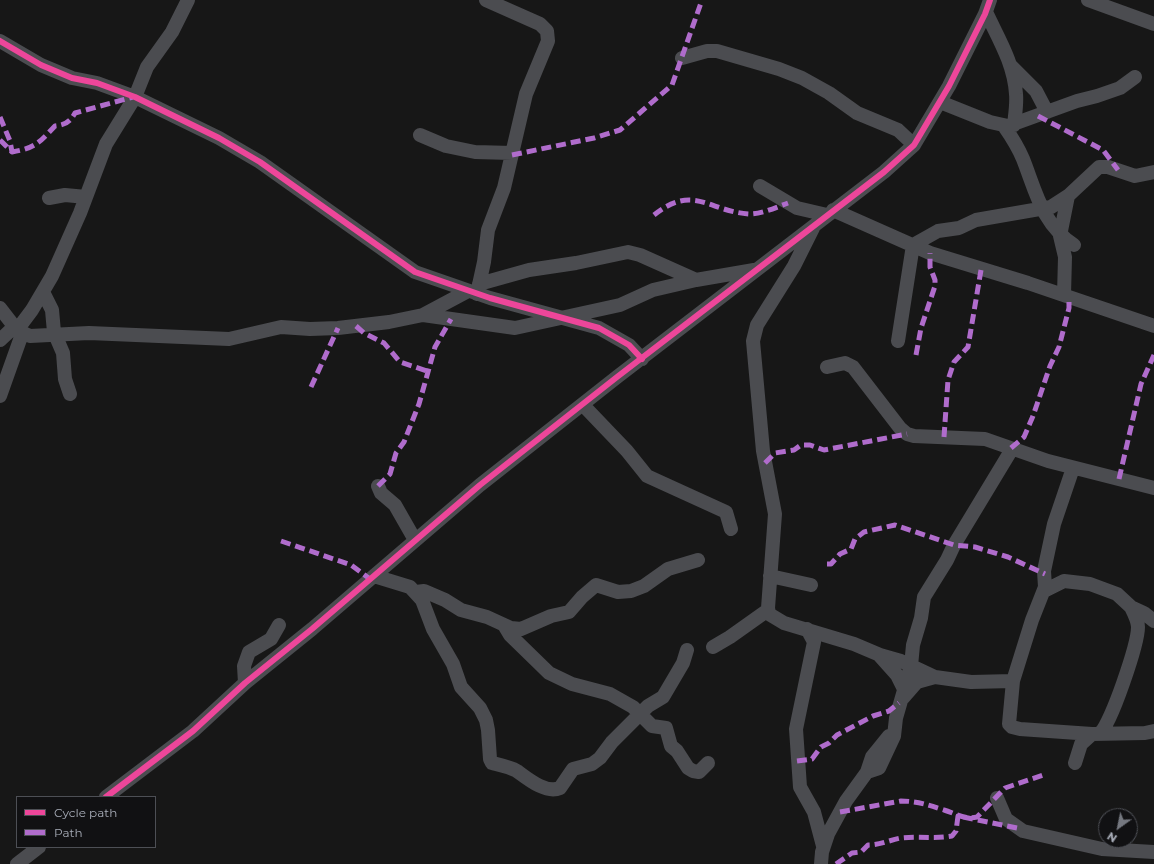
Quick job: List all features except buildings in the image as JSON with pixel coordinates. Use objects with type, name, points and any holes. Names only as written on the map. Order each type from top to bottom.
[{"type":"street","points":[[0,396],[18,330],[43,292],[72,232],[106,144],[135,97],[147,67],[172,32],[188,0]]},
{"type":"street","points":[[475,290],[484,262],[488,230],[502,194],[526,94],[547,46],[548,35],[544,27],[535,20],[501,8],[486,0]]},
{"type":"street","points":[[1088,0],[1154,24]]},
{"type":"street","points":[[988,6],[1011,66],[1016,94],[1009,126],[1043,210],[1060,236],[1065,257],[1064,295]]},
{"type":"street","points":[[107,796],[193,731],[245,683],[374,576],[480,485],[830,212],[884,172],[914,145],[940,102],[988,6]]},
{"type":"street","points":[[0,41],[41,65],[72,78],[97,83],[135,97],[198,126],[260,162],[415,272],[559,318],[599,328],[629,345],[642,359]]},
{"type":"street","points":[[682,58],[706,51],[717,51],[779,69],[802,78],[829,93],[857,113],[898,130],[914,145]]},
{"type":"street","points":[[1011,66],[1036,91],[1047,112]]},
{"type":"street","points":[[940,102],[1009,126],[1077,101],[1120,88],[1135,77]]},
{"type":"street","points":[[420,135],[446,146],[479,153],[512,153]]},
{"type":"street","points":[[913,245],[938,231],[959,228],[976,220],[1043,210],[1051,207],[1068,196],[1099,167],[1108,167],[1135,176],[1153,177]]},
{"type":"street","points":[[760,186],[797,208],[830,212],[930,253],[977,269],[1064,295],[1154,326]]},
{"type":"street","points":[[49,198],[65,195],[86,197]]},
{"type":"street","points":[[1060,236],[1068,196]]},
{"type":"street","points":[[815,224],[794,266],[757,325],[753,341],[763,451],[775,514],[768,610],[774,618],[854,644],[935,677],[971,682],[1013,681]]},
{"type":"street","points":[[1060,236],[1074,245]]},
{"type":"street","points":[[898,341],[913,245]]},
{"type":"street","points":[[0,308],[18,330],[30,336],[56,334],[125,334],[229,340],[281,327],[310,329],[338,328],[389,322],[423,315],[475,290],[529,270],[633,252],[696,280]]},
{"type":"street","points":[[423,315],[515,328],[620,305],[653,290],[696,280],[756,270]]},
{"type":"street","points":[[43,292],[52,310],[56,334],[63,353],[65,379],[70,394]]},
{"type":"street","points":[[0,340],[18,330]]},
{"type":"street","points":[[827,367],[845,363],[853,367],[900,428],[908,434],[914,436],[975,438],[997,442],[1012,449],[1073,468],[1154,488]]},
{"type":"street","points":[[583,405],[605,430],[627,451],[647,476],[658,479],[726,512],[731,529]]},
{"type":"street","points":[[821,864],[823,846],[828,834],[846,801],[867,772],[872,757],[889,735],[896,718],[899,703],[911,666],[913,645],[927,590],[1012,449]]},
{"type":"street","points":[[1073,468],[1054,524],[1044,574],[1046,580],[1044,591],[1032,620],[1013,681],[1008,720],[1012,727],[1096,734],[1144,733],[1154,731]]},
{"type":"street","points":[[378,486],[381,493],[395,506],[415,540]]},
{"type":"street","points":[[416,592],[424,591],[445,600],[461,610],[487,617],[511,628],[521,629],[532,626],[551,616],[569,612],[582,597],[596,585],[618,592],[631,591],[644,586],[668,569],[698,560]]},
{"type":"street","points":[[1044,574],[1064,581],[1090,584],[1117,594],[1131,607],[1144,613],[1154,622]]},
{"type":"street","points":[[374,576],[400,583],[416,592],[422,600],[438,640],[453,664],[461,687],[480,708],[486,720],[490,760],[492,763],[516,771],[528,781],[550,789],[556,789],[563,784],[573,769],[592,764],[600,758],[612,742],[652,702],[663,697],[683,663],[687,650]]},
{"type":"street","points":[[770,576],[811,585]]},
{"type":"street","points":[[1044,591],[1064,581]]},
{"type":"street","points":[[1075,763],[1081,744],[1104,730],[1119,698],[1137,639],[1138,626],[1131,607]]},
{"type":"street","points":[[713,647],[730,638],[768,610]]},
{"type":"street","points":[[245,683],[244,666],[249,652],[271,639],[279,625]]},
{"type":"street","points":[[504,625],[510,635],[549,673],[572,684],[610,694],[640,714],[652,726],[666,728],[671,746],[677,751],[688,768],[699,772],[708,763]]},
{"type":"street","points":[[807,629],[814,642],[796,729],[798,772],[800,787],[814,812],[823,846]]},
{"type":"street","points":[[880,655],[898,675],[904,689]]},
{"type":"street","points":[[899,703],[917,682],[935,677]]},
{"type":"street","points":[[997,798],[1006,819],[1023,831],[1102,849],[1154,852]]},
{"type":"street","points":[[17,864],[38,848]]},
{"type":"marked path","points":[[512,155],[594,138],[620,130],[672,85],[702,0]]},
{"type":"marked path","points":[[0,140],[12,152],[26,149],[40,141],[55,126],[62,125],[67,122],[75,113],[133,97]]},
{"type":"marked path","points":[[1038,116],[1103,150],[1118,170]]},
{"type":"marked path","points":[[0,117],[10,141],[12,152]]},
{"type":"marked path","points":[[654,215],[668,206],[680,201],[691,200],[723,209],[750,214],[764,212],[788,203]]},
{"type":"marked path","points":[[916,355],[921,328],[935,286],[935,280],[930,267],[930,253]]},
{"type":"marked path","points":[[944,437],[948,380],[954,362],[968,347],[981,270]]},
{"type":"marked path","points":[[1011,448],[1024,437],[1033,416],[1050,366],[1059,347],[1069,308],[1069,297]]},
{"type":"marked path","points":[[378,486],[390,474],[396,453],[404,442],[419,404],[435,347],[451,319]]},
{"type":"marked path","points":[[356,326],[364,333],[384,343],[400,362],[427,371]]},
{"type":"marked path","points":[[311,387],[338,328]]},
{"type":"marked path","points":[[1119,479],[1141,384],[1154,355]]},
{"type":"marked path","points":[[765,463],[775,453],[794,450],[801,445],[810,445],[824,450],[907,434]]},
{"type":"marked path","points":[[827,564],[831,564],[840,554],[851,549],[855,539],[864,532],[895,525],[954,545],[975,547],[1008,557],[1045,574]]},
{"type":"marked path","points":[[281,541],[351,565],[370,579]]},
{"type":"marked path","points":[[797,761],[812,759],[821,747],[829,743],[837,735],[873,716],[889,711],[899,703]]},
{"type":"marked path","points":[[840,812],[907,801],[928,805],[963,817],[972,818],[977,817],[1005,788],[1046,774]]},
{"type":"marked path","points":[[836,864],[852,853],[861,852],[868,845],[901,838],[952,836],[956,831],[958,816],[1017,828]]},
{"type":"cycle path","points":[[107,796],[193,731],[245,683],[312,629],[480,485],[617,377],[884,172],[914,145],[949,86],[985,14],[990,0]]},
{"type":"cycle path","points":[[0,41],[41,65],[72,78],[97,83],[135,97],[219,138],[260,162],[415,272],[490,298],[599,328],[629,345],[642,359]]}]
